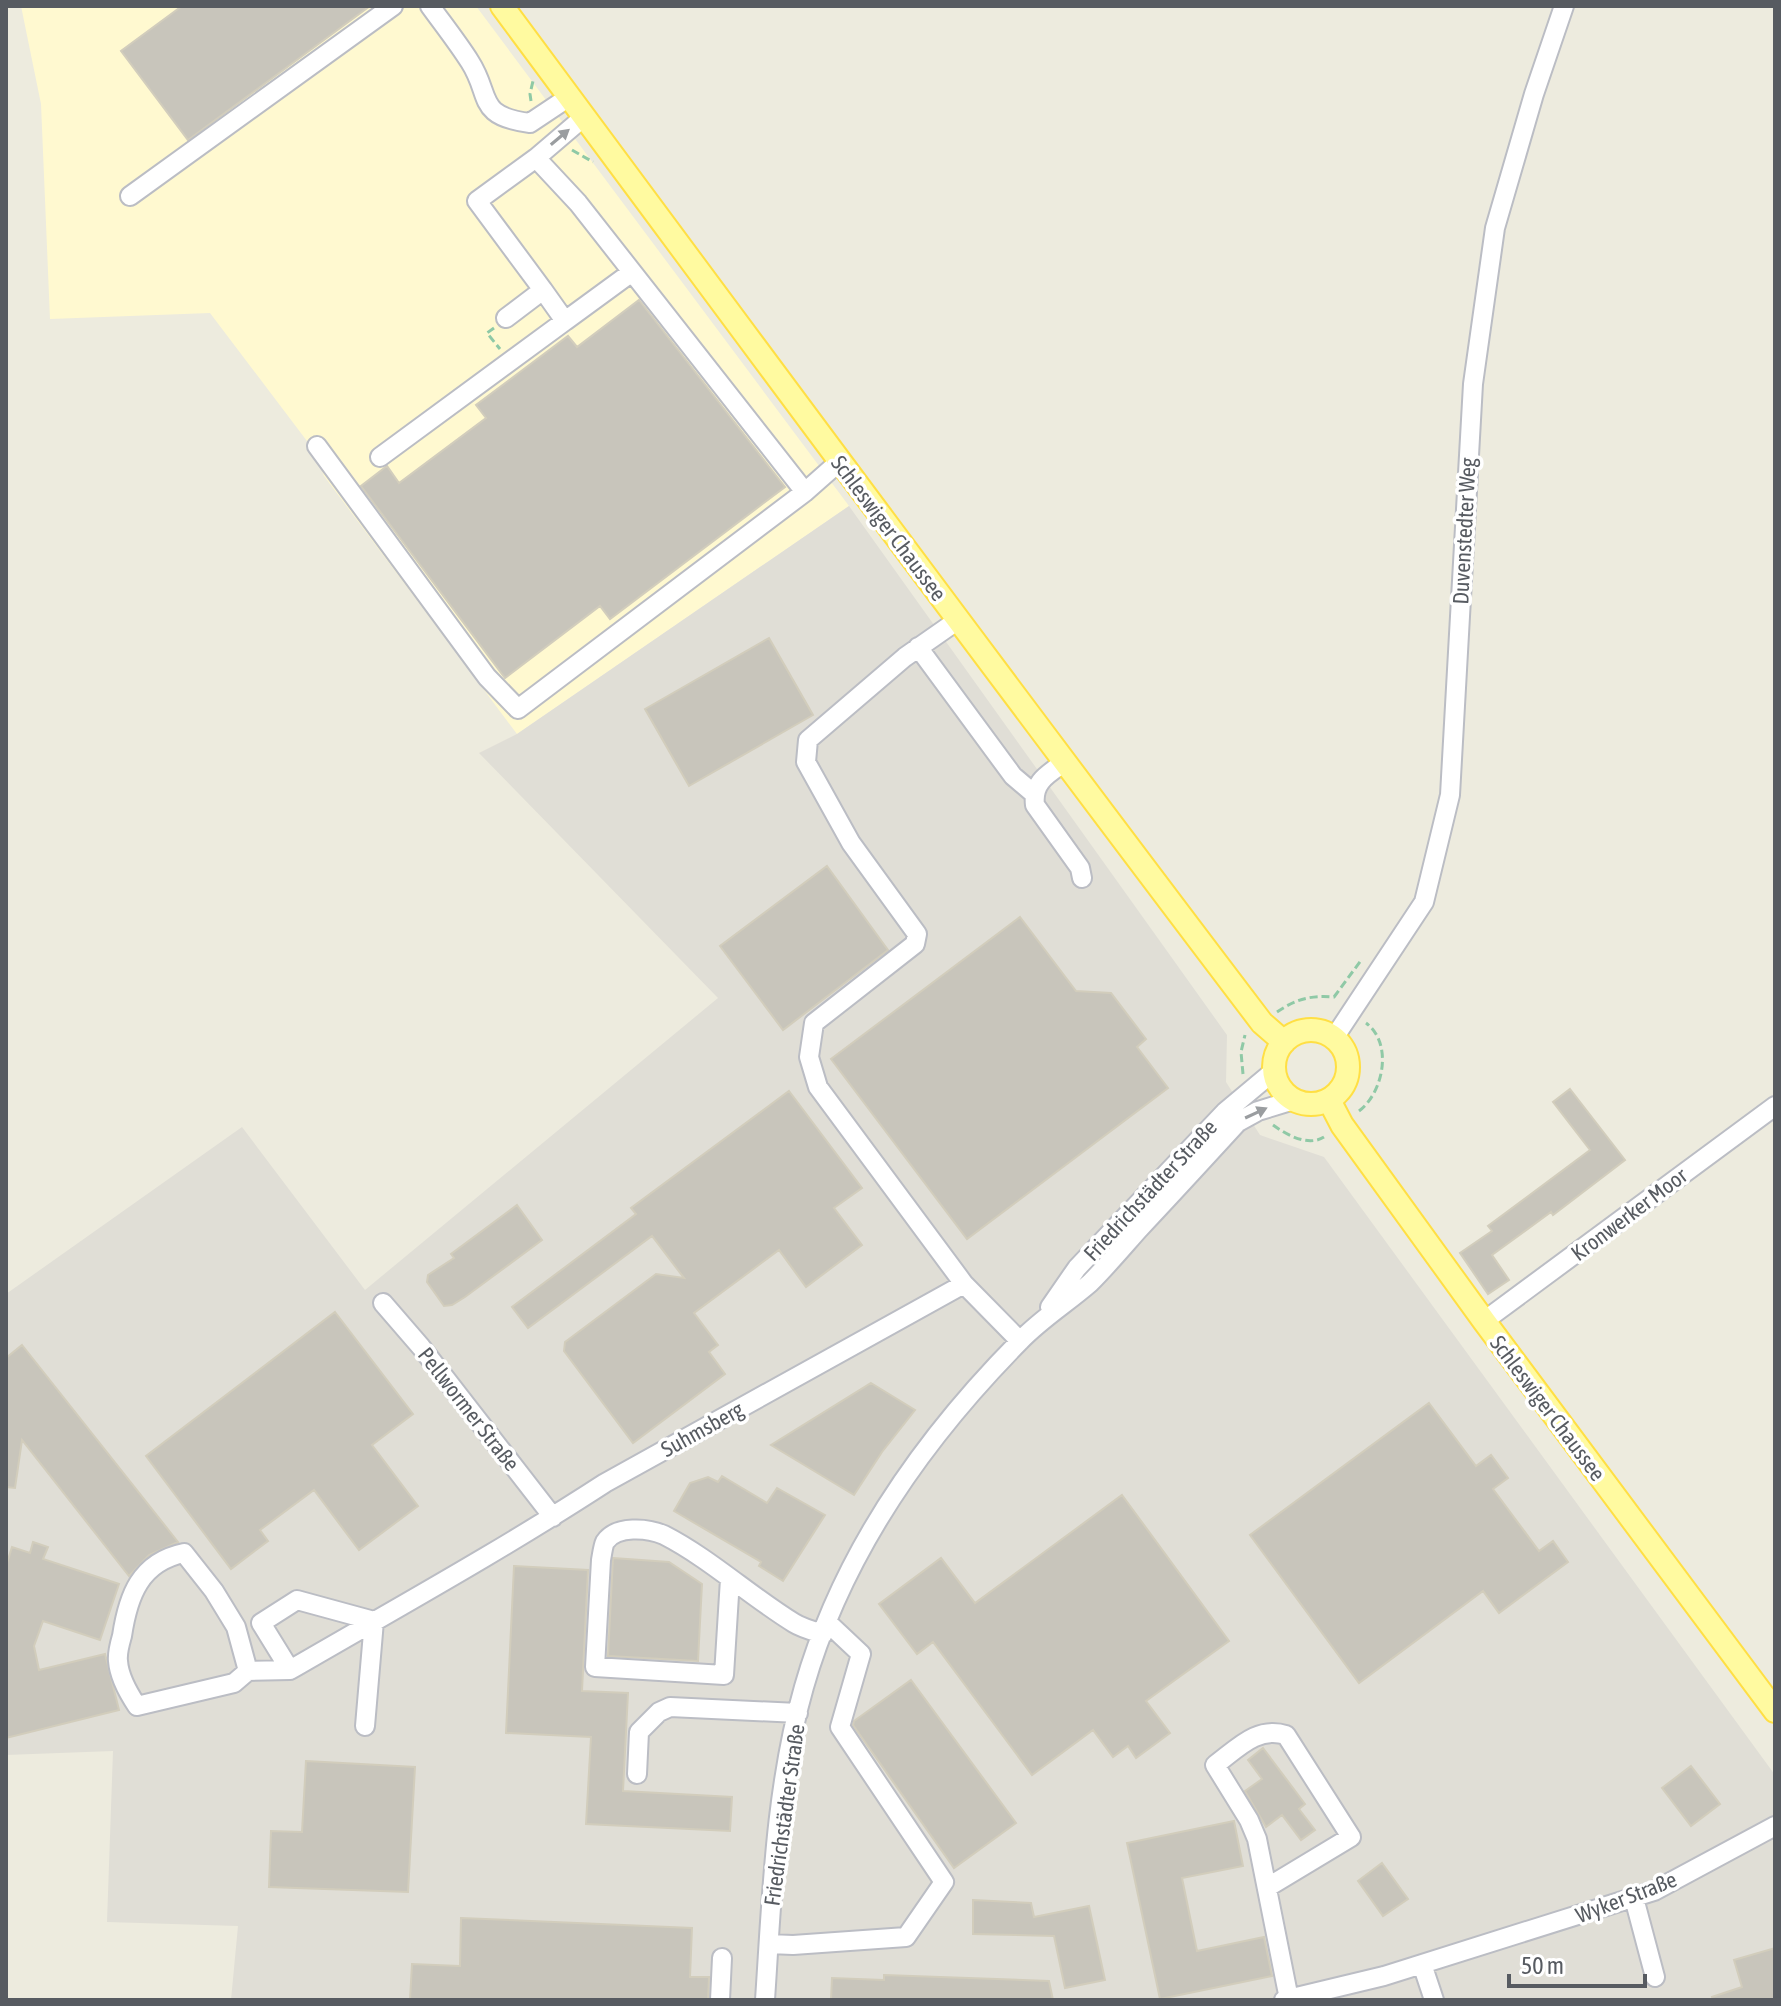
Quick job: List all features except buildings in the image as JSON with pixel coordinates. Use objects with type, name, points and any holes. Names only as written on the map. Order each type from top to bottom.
[{"type":"main road","name":"Schleswiger Chaussee","points":[[502,6],[839,462],[1262,1023],[1284,1042]]},
{"type":"main road","points":[[1306,1030],[1334,1038],[1342,1047],[1348,1067],[1342,1088],[1329,1100],[1314,1104],[1294,1100],[1279,1086],[1274,1071],[1277,1052],[1284,1042],[1306,1030]]},
{"type":"main road","name":"Schleswiger Chaussee","points":[[1329,1100],[1342,1125],[1484,1321],[1775,1711]]},
{"type":"street","points":[[130,196],[393,6]]},
{"type":"street","points":[[430,6],[473,65],[486,104],[509,120],[530,123],[569,97]]},
{"type":"street","name":"Duvenstedter Weg","points":[[1334,1038],[1424,902],[1450,795],[1475,368],[1495,228],[1534,94],[1564,6]]},
{"type":"street","points":[[565,321],[477,201],[536,158],[584,117]]},
{"type":"street","points":[[536,158],[578,203],[805,492]]},
{"type":"street","points":[[380,457],[632,272]]},
{"type":"street","points":[[506,318],[543,290]]},
{"type":"street","points":[[317,446],[487,677],[518,709],[805,492],[839,462]]},
{"type":"street","points":[[958,620],[918,647],[808,740],[806,762],[844,829],[917,934],[915,944],[814,1023],[809,1057],[818,1087],[964,1284],[1020,1341]]},
{"type":"street","points":[[918,647],[1013,776],[1033,793]]},
{"type":"street","points":[[1065,762],[1039,782],[1033,793],[1035,805],[1080,868],[1082,878]]},
{"type":"street","name":"Friedrichstädter Straße","points":[[1040,1322],[1088,1256],[1225,1112],[1274,1071]]},
{"type":"street","name":"Friedrichstädter Straße","points":[[765,2000],[773,1874],[784,1781],[798,1713],[825,1628],[861,1546],[904,1478],[943,1425],[1020,1341],[1090,1283],[1238,1122],[1258,1111],[1294,1100]]},
{"type":"street","name":"Kronwerker Moor","points":[[1484,1321],[1775,1106]]},
{"type":"street","name":"Suhmsberg","points":[[290,1670],[553,1517],[605,1483],[964,1284]]},
{"type":"street","name":"Pellwormer Straße","points":[[383,1303],[440,1370],[553,1517]]},
{"type":"street","points":[[730,1579],[724,1675],[595,1667],[601,1560],[605,1543],[614,1534],[635,1530],[663,1535],[730,1579],[796,1624],[825,1628],[861,1654],[840,1727],[944,1882],[906,1937],[769,1944]]},
{"type":"street","points":[[248,1671],[236,1627],[214,1591],[184,1553],[169,1556],[134,1587],[117,1660],[128,1692],[137,1706],[234,1683],[248,1671],[290,1670]]},
{"type":"street","points":[[290,1670],[261,1623],[297,1600],[374,1621],[365,1726]]},
{"type":"street","points":[[637,1774],[639,1732],[659,1712],[670,1707],[798,1713]]},
{"type":"street","points":[[1268,1887],[1351,1837],[1286,1735],[1272,1731],[1258,1734],[1215,1765],[1253,1830],[1268,1887],[1286,1999]]},
{"type":"street","name":"Wyker Straße","points":[[1286,1999],[1422,1964],[1634,1898],[1654,1891],[1774,1830]]},
{"type":"street","points":[[1634,1898],[1655,1977]]},
{"type":"street","points":[[720,2000],[722,1958]]},
{"type":"street","points":[[1422,1964],[1434,2000]]},
{"type":"path","points":[[1278,1012],[1293,1001],[1317,995],[1334,997],[1370,949]]},
{"type":"path","points":[[1356,1114],[1377,1087],[1382,1067],[1380,1045],[1374,1029],[1367,1024]]},
{"type":"path","points":[[1246,1082],[1241,1052],[1244,1035],[1251,1031]]},
{"type":"path","points":[[1271,1124],[1303,1140],[1317,1141],[1328,1134]]},
{"type":"shaded area","points":[[21,6],[476,6],[849,506],[517,734],[324,476],[313,449],[210,313],[50,319],[41,104]]},
{"type":"shaded area","points":[[849,506],[1227,1035],[1226,1082],[1260,1135],[1324,1157],[1775,1775],[1775,2000],[231,2000],[238,1926],[107,1922],[113,1751],[6,1755],[6,1294],[242,1127],[365,1290],[718,998],[479,753],[517,734]]}]
